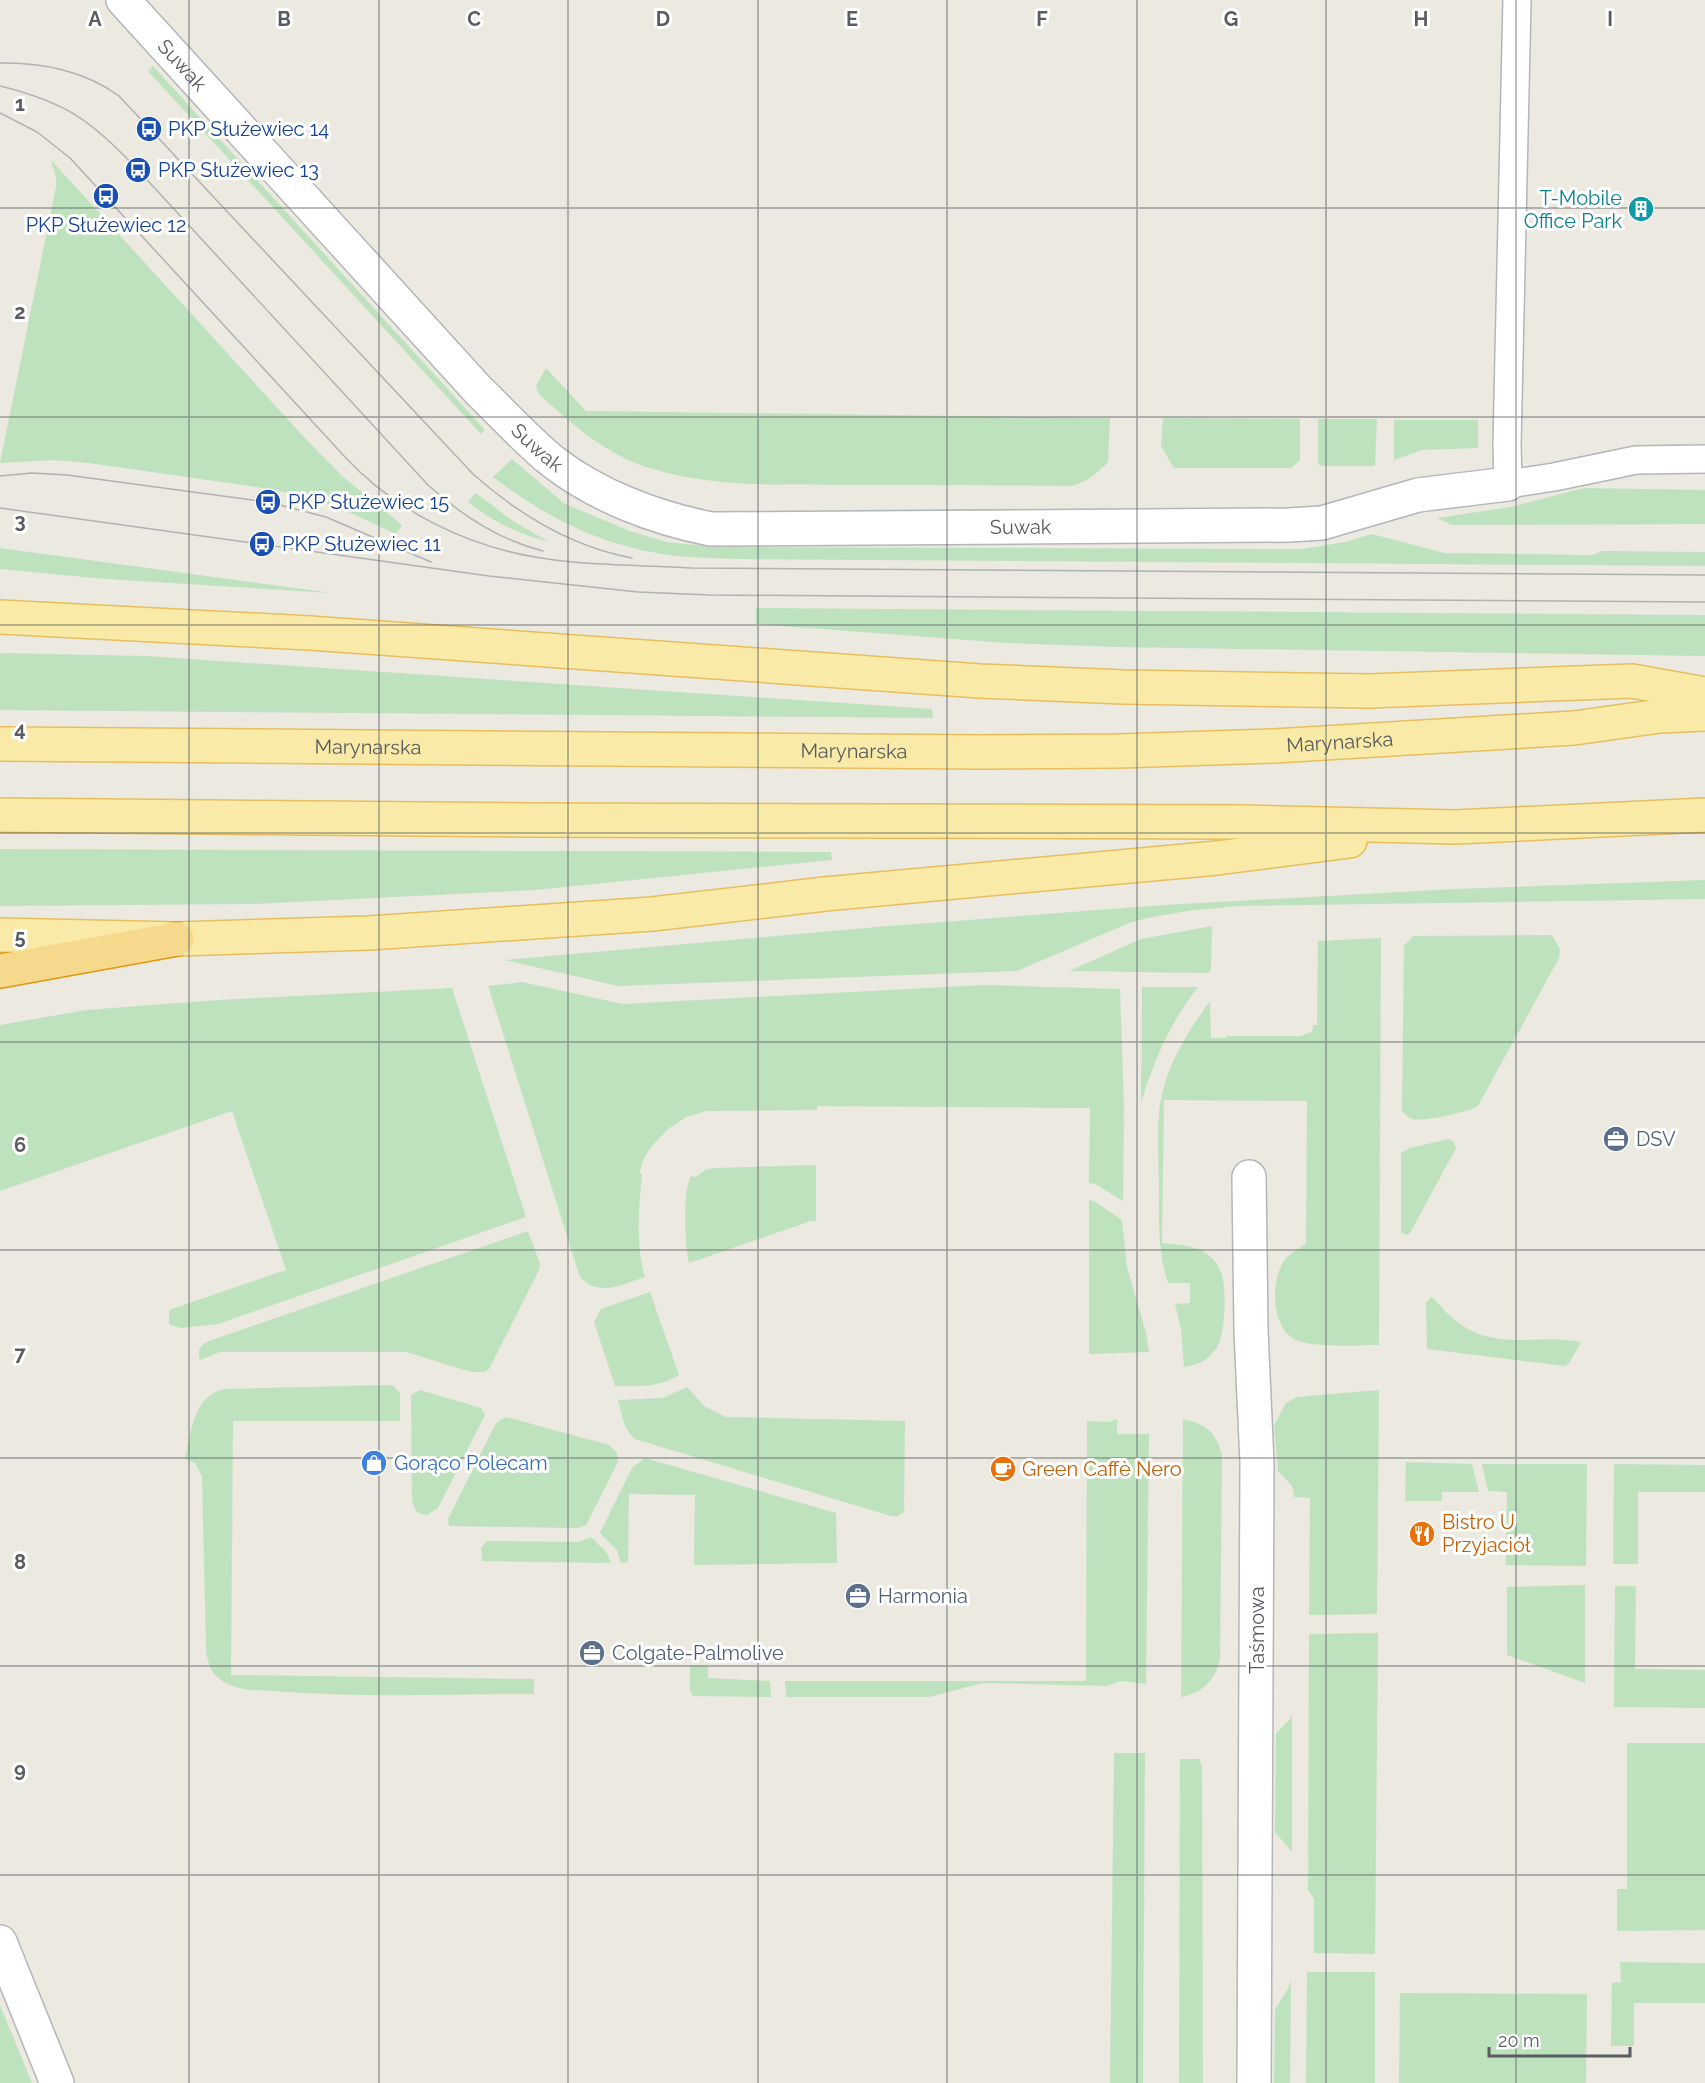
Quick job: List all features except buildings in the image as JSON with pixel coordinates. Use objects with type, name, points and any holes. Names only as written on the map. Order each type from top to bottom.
[{"type":"highway","points":[[0,970],[177,939]]},
{"type":"main road","points":[[4,616],[310,633],[992,681],[1123,687],[1368,691],[1632,681],[1705,694]]},
{"type":"main road","name":"Marynarska","points":[[0,744],[1119,752],[1274,746],[1574,728],[1659,716],[1705,714]]},
{"type":"main road","points":[[0,815],[525,820],[1243,822],[1456,827],[1705,815]]},
{"type":"main road","points":[[0,935],[177,939],[369,933],[652,914],[825,894],[1217,858],[1456,827]]},
{"type":"street","name":"Suwak","points":[[123,0],[479,391],[552,461],[594,488],[656,515],[711,529],[1322,523],[1418,495],[1508,484]]},
{"type":"street","name":"Taśmowa","points":[[1249,1177],[1251,1331],[1257,1463],[1254,2083]]},
{"type":"street","points":[[0,1942],[57,2083]]},
{"type":"lane","points":[[1517,0],[1508,484],[1636,460],[1705,459]]},
{"type":"green space","points":[[153,66],[485,430],[481,434],[148,71]]},
{"type":"green space","points":[[51,160],[302,435],[342,476],[402,525],[396,534],[342,509],[303,496],[270,489],[89,463],[54,460],[0,463],[56,187],[56,177]]},
{"type":"green space","points":[[546,368],[586,411],[1110,418],[1108,462],[1092,477],[1072,486],[767,484],[685,477],[659,471],[619,456],[582,432],[538,393],[536,386]]},
{"type":"green space","points":[[1163,418],[1300,419],[1300,460],[1291,468],[1174,468],[1161,446]]},
{"type":"green space","points":[[1318,419],[1377,419],[1375,466],[1320,466],[1318,462]]},
{"type":"green space","points":[[1394,420],[1478,420],[1478,448],[1422,450],[1394,460]]},
{"type":"green space","points":[[512,459],[565,504],[630,531],[666,542],[717,547],[1303,549],[1345,542],[1372,534],[1444,553],[1593,555],[1602,551],[1705,552],[1705,566],[698,558],[657,553],[612,542],[550,515],[493,477]]},
{"type":"green space","points":[[1584,488],[1705,490],[1705,524],[1452,525],[1437,518],[1511,507]]},
{"type":"green space","points":[[476,493],[513,521],[549,542],[516,531],[487,516],[468,502]]},
{"type":"green space","points":[[0,548],[331,593],[106,579],[0,569]]},
{"type":"green space","points":[[756,608],[1705,615],[1705,656],[1116,647],[1007,643],[756,624]]},
{"type":"green space","points":[[0,653],[146,656],[932,709],[933,718],[0,710]]},
{"type":"green space","points":[[0,849],[831,852],[832,860],[535,890],[252,904],[0,906]]},
{"type":"green space","points":[[1705,880],[1705,899],[1237,906],[1187,911],[1129,923],[1017,971],[618,986],[505,960],[877,927],[1164,905],[1454,889]]},
{"type":"green space","points":[[1212,926],[1211,969],[1208,973],[1069,971],[1141,939]]},
{"type":"green space","points":[[1552,935],[1560,949],[1559,958],[1478,1106],[1436,1118],[1418,1120],[1407,1116],[1402,1111],[1404,946],[1413,936]]},
{"type":"green space","points":[[1381,938],[1379,1345],[1303,1343],[1288,1334],[1278,1315],[1275,1292],[1279,1270],[1288,1256],[1306,1244],[1307,1101],[1164,1100],[1162,1243],[1191,1247],[1209,1256],[1220,1269],[1224,1289],[1223,1323],[1219,1343],[1205,1360],[1184,1367],[1181,1329],[1175,1304],[1190,1303],[1190,1283],[1168,1283],[1162,1260],[1159,1226],[1159,1113],[1165,1082],[1177,1054],[1210,1001],[1211,1038],[1301,1036],[1312,1032],[1313,1025],[1317,1025],[1318,941]]},
{"type":"green space","points":[[522,982],[623,1004],[984,985],[1120,989],[1124,1109],[1123,1201],[1095,1184],[1089,1183],[1090,1108],[817,1106],[817,1110],[707,1111],[686,1117],[668,1129],[644,1158],[639,1173],[642,1174],[639,1225],[640,1252],[645,1277],[611,1288],[595,1287],[580,1277],[488,986]]},
{"type":"green space","points":[[1142,987],[1198,987],[1179,1014],[1164,1042],[1141,1103]]},
{"type":"green space","points":[[452,988],[526,1217],[218,1324],[181,1328],[169,1324],[169,1310],[286,1270],[232,1111],[0,1191],[0,1025],[86,1010],[219,1000]]},
{"type":"green space","points":[[1449,1139],[1454,1142],[1456,1148],[1410,1233],[1406,1235],[1401,1232],[1401,1153],[1410,1148]]},
{"type":"green space","points":[[816,1165],[816,1221],[689,1263],[685,1206],[691,1176],[696,1177],[705,1170],[714,1168]]},
{"type":"green space","points":[[1089,1200],[1122,1220],[1127,1267],[1146,1333],[1149,1352],[1089,1354]]},
{"type":"green space","points":[[528,1231],[540,1264],[539,1270],[489,1369],[485,1372],[471,1372],[406,1352],[220,1352],[200,1360],[200,1349],[209,1341]]},
{"type":"green space","points":[[650,1292],[679,1375],[656,1384],[615,1386],[594,1322],[601,1309]]},
{"type":"green space","points":[[1432,1297],[1455,1320],[1473,1332],[1488,1337],[1581,1342],[1565,1366],[1427,1349],[1426,1302]]},
{"type":"green space","points":[[394,1386],[400,1393],[400,1421],[233,1421],[231,1675],[534,1679],[534,1694],[370,1695],[254,1690],[242,1689],[224,1682],[210,1668],[206,1648],[202,1476],[195,1463],[185,1459],[192,1427],[200,1407],[214,1393],[224,1389]]},
{"type":"green space","points":[[687,1387],[704,1406],[726,1417],[905,1421],[904,1512],[898,1516],[891,1516],[635,1439],[631,1435],[618,1400],[663,1398]]},
{"type":"green space","points":[[420,1390],[481,1408],[485,1415],[438,1508],[427,1515],[420,1514],[416,1510],[412,1498],[411,1395]]},
{"type":"green space","points":[[1379,1390],[1377,1614],[1309,1615],[1310,1498],[1294,1497],[1292,1486],[1278,1471],[1274,1426],[1286,1403],[1297,1397]]},
{"type":"green space","points":[[506,1417],[609,1445],[617,1453],[618,1462],[586,1525],[578,1528],[449,1526],[448,1519],[496,1423]]},
{"type":"green space","points":[[1117,1419],[1117,1434],[1149,1434],[1146,1684],[1121,1681],[1107,1686],[983,1683],[929,1697],[786,1697],[785,1681],[1086,1681],[1087,1421],[1109,1422]]},
{"type":"green space","points":[[1183,1419],[1209,1430],[1222,1455],[1220,1659],[1215,1673],[1202,1689],[1181,1697]]},
{"type":"green space","points":[[645,1458],[836,1513],[837,1563],[694,1565],[695,1495],[629,1494],[628,1562],[621,1563],[617,1550],[600,1533],[632,1468]]},
{"type":"green space","points":[[1406,1462],[1472,1464],[1479,1492],[1442,1492],[1442,1501],[1405,1501]]},
{"type":"green space","points":[[1482,1464],[1587,1464],[1586,1566],[1506,1565],[1507,1492],[1488,1491]]},
{"type":"green space","points":[[1614,1464],[1705,1465],[1705,1492],[1638,1492],[1638,1564],[1613,1564]]},
{"type":"green space","points":[[591,1537],[607,1553],[611,1563],[482,1561],[481,1548],[487,1541],[578,1542]]},
{"type":"green space","points":[[1585,1585],[1585,1683],[1507,1655],[1507,1587]]},
{"type":"green space","points":[[1615,1586],[1636,1586],[1635,1669],[1705,1670],[1705,1708],[1614,1707]]},
{"type":"green space","points":[[1378,1633],[1375,1954],[1314,1953],[1314,1899],[1308,1890],[1309,1634]]},
{"type":"green space","points":[[690,1665],[708,1666],[708,1678],[770,1681],[771,1697],[693,1696],[690,1690]]},
{"type":"green space","points":[[1292,1711],[1292,1852],[1275,1832],[1276,1733],[1291,1718]]},
{"type":"green space","points":[[1627,1743],[1705,1743],[1705,1930],[1617,1931],[1617,1889],[1627,1889]]},
{"type":"green space","points":[[1114,1753],[1145,1753],[1143,2083],[1110,2083]]},
{"type":"green space","points":[[1180,1759],[1199,1759],[1202,1766],[1203,2083],[1179,2083]]},
{"type":"green space","points":[[1620,1962],[1705,1963],[1705,2003],[1634,2003],[1634,2046],[1611,2046],[1612,1983],[1621,1982]]},
{"type":"green space","points":[[1307,1972],[1375,1972],[1375,2083],[1306,2083]]},
{"type":"green space","points":[[1291,1980],[1290,2083],[1274,2083],[1275,2009]]},
{"type":"green space","points":[[1400,1993],[1587,1994],[1586,2083],[1399,2083]]},
{"type":"green space","points":[[0,2005],[32,2083],[0,2083]]},
{"type":"tram line","points":[[0,63],[47,66],[77,74],[106,87],[119,96],[473,474],[490,489],[547,527],[589,546],[632,558]]},
{"type":"tram line","points":[[0,86],[43,99],[92,126],[138,170],[428,485],[481,525],[511,540],[543,551]]},
{"type":"tram line","points":[[0,113],[37,132],[70,158],[345,457],[386,494],[434,524],[514,553],[578,563],[691,568],[1705,575]]},
{"type":"tram line","points":[[0,476],[32,473],[67,475],[268,502],[326,517],[431,562]]},
{"type":"tram line","points":[[0,508],[489,576],[638,592],[710,595],[1705,602]]},
{"type":"place","name":"PKP Służewiec 14","points":[[149,129]]},
{"type":"place","name":"PKP Służewiec 13","points":[[138,170]]},
{"type":"place","name":"PKP Służewiec 12","points":[[106,196]]},
{"type":"place","name":"T-Mobile Office Park","points":[[1641,209]]},
{"type":"place","name":"PKP Służewiec 15","points":[[268,502]]},
{"type":"place","name":"PKP Służewiec 11","points":[[262,544]]},
{"type":"place","name":"DSV","points":[[1616,1139]]},
{"type":"place","name":"Gorąco Polecam","points":[[374,1463]]},
{"type":"place","name":"Green Caffè Nero","points":[[1003,1469]]},
{"type":"place","name":"Bistro U Przyjaciół","points":[[1422,1534]]},
{"type":"place","name":"Harmonia","points":[[858,1596]]},
{"type":"place","name":"Colgate-Palmolive","points":[[592,1653]]}]
